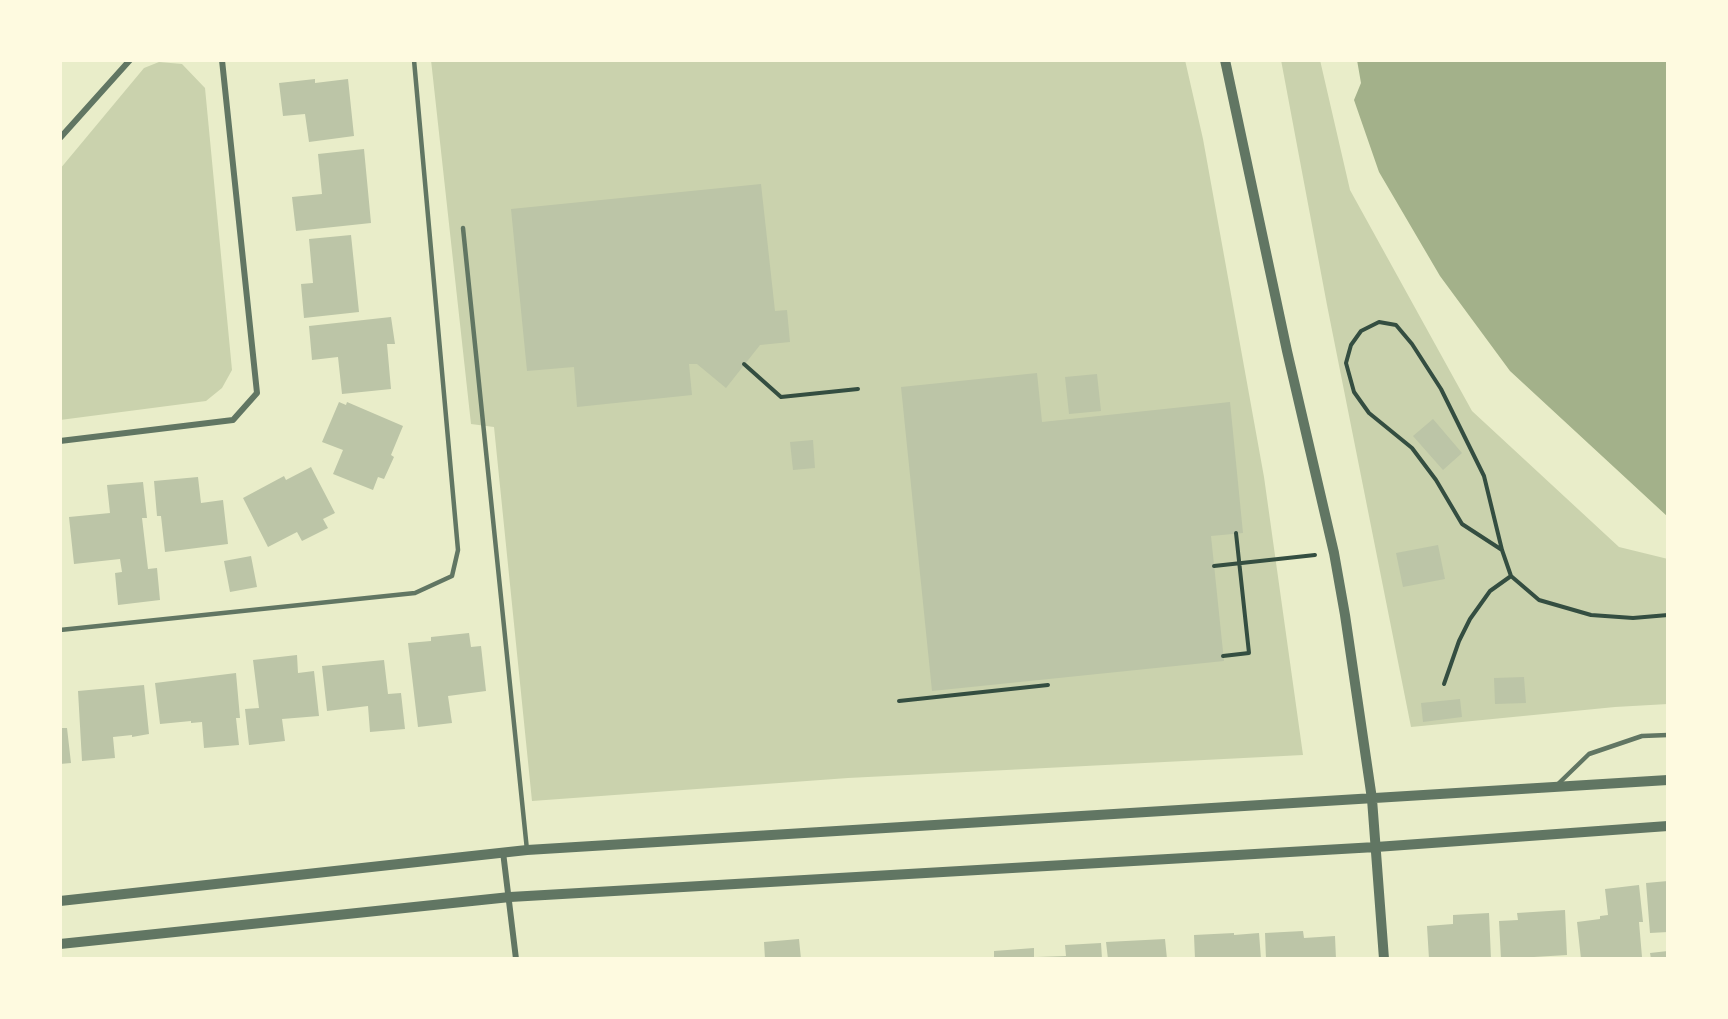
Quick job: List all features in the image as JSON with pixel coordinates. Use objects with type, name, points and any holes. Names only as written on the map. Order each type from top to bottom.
[{"type":"street","points":[[60,138],[130,60]]},
{"type":"street","points":[[60,441],[233,420],[257,393],[222,60]]},
{"type":"street","points":[[1225,60],[1346,615],[1372,798],[1384,959]]},
{"type":"street","points":[[60,901],[527,850],[1668,780]]},
{"type":"street","points":[[60,944],[510,897],[1376,848],[1668,826]]},
{"type":"street","points":[[503,852],[516,959]]},
{"type":"lane","points":[[60,630],[415,593],[452,576],[458,550],[414,60]]},
{"type":"lane","points":[[463,228],[527,850]]},
{"type":"lane","points":[[1554,787],[1589,754],[1642,736],[1668,735]]},
{"type":"path","points":[[1502,550],[1462,524],[1436,480],[1412,448],[1369,413],[1354,392],[1346,363],[1351,345],[1361,331],[1379,322],[1396,325],[1412,344],[1441,389],[1484,476],[1502,550],[1511,576],[1539,600],[1591,615],[1633,618],[1668,615]]},
{"type":"path","points":[[744,364],[781,397],[858,388]]},
{"type":"path","points":[[1223,656],[1250,653],[1236,533]]},
{"type":"path","points":[[1214,566],[1334,554]]},
{"type":"path","points":[[1444,684],[1459,641],[1470,619],[1490,591],[1511,576]]},
{"type":"path","points":[[899,701],[1048,685]]},
{"type":"shaded area","points":[[431,60],[1185,60],[1203,139],[1264,477],[1303,755],[848,778],[532,801],[494,427],[471,424]]},
{"type":"shaded area","points":[[1281,60],[1320,60],[1350,190],[1472,411],[1619,547],[1668,559],[1668,704],[1411,727]]},
{"type":"shaded area","points":[[1357,60],[1668,60],[1668,517],[1510,371],[1440,276],[1379,172],[1354,100],[1361,83]]},
{"type":"shaded area","points":[[159,62],[182,64],[205,88],[232,370],[222,388],[206,401],[60,420],[60,169],[144,68]]},
{"type":"building","points":[[315,79],[315,83],[348,79],[354,136],[309,142],[305,114],[283,116],[279,83]]},
{"type":"building","points":[[364,149],[371,223],[296,231],[292,197],[322,194],[318,154]]},
{"type":"building","points":[[761,184],[775,311],[787,310],[790,342],[760,345],[726,388],[697,364],[689,364],[692,395],[577,407],[574,367],[527,371],[511,209]]},
{"type":"building","points":[[351,235],[359,312],[304,318],[301,284],[313,283],[309,239]]},
{"type":"building","points":[[391,317],[395,344],[387,344],[391,389],[342,394],[338,357],[312,360],[309,326]]},
{"type":"building","points":[[1037,373],[1042,422],[1230,402],[1243,533],[1211,536],[1224,661],[932,691],[901,387]]},
{"type":"building","points":[[1097,374],[1101,411],[1069,414],[1065,377]]},
{"type":"building","points":[[339,402],[346,405],[347,402],[403,426],[391,455],[394,457],[384,479],[378,477],[373,490],[333,474],[343,450],[322,442]]},
{"type":"building","points":[[1433,419],[1462,453],[1443,470],[1413,436]]},
{"type":"building","points":[[813,440],[815,468],[793,470],[790,442]]},
{"type":"building","points":[[311,467],[335,513],[323,519],[328,528],[302,541],[297,532],[268,547],[243,498],[284,476],[286,480]]},
{"type":"building","points":[[198,477],[201,503],[223,500],[228,544],[165,552],[161,516],[157,516],[154,481]]},
{"type":"building","points":[[143,482],[147,518],[142,518],[148,569],[157,568],[160,600],[118,605],[115,573],[122,572],[120,559],[74,564],[69,517],[110,513],[107,485]]},
{"type":"building","points":[[1438,545],[1445,579],[1403,587],[1396,553]]},
{"type":"building","points":[[251,556],[257,587],[230,592],[224,561]]},
{"type":"building","points":[[469,633],[471,647],[481,646],[486,691],[448,696],[452,723],[418,727],[408,643],[431,641],[431,637]]},
{"type":"building","points":[[297,655],[298,673],[314,671],[319,716],[282,719],[285,741],[249,745],[245,709],[259,708],[253,660]]},
{"type":"building","points":[[384,660],[388,694],[401,693],[405,729],[370,732],[368,706],[327,711],[322,666]]},
{"type":"building","points":[[236,673],[240,718],[236,718],[239,745],[204,748],[202,722],[160,724],[155,683]]},
{"type":"building","points":[[1524,677],[1526,703],[1495,704],[1494,678]]},
{"type":"building","points":[[144,685],[149,734],[113,737],[115,758],[82,761],[78,691]]},
{"type":"building","points":[[1460,699],[1462,717],[1423,722],[1421,703]]},
{"type":"building","points":[[60,728],[67,728],[71,763],[60,764]]},
{"type":"building","points":[[1668,881],[1668,932],[1650,933],[1646,883]]},
{"type":"building","points":[[1639,885],[1643,922],[1639,922],[1642,957],[1581,959],[1577,922],[1600,919],[1600,916],[1608,915],[1605,889]]},
{"type":"building","points":[[1565,910],[1567,955],[1501,959],[1499,921],[1518,920],[1517,913]]},
{"type":"building","points":[[1489,913],[1491,959],[1429,959],[1427,926],[1453,924],[1453,915]]},
{"type":"building","points":[[1303,931],[1304,938],[1335,936],[1336,959],[1266,959],[1265,933]]},
{"type":"building","points":[[1234,933],[1234,935],[1259,933],[1261,959],[1195,959],[1194,935]]},
{"type":"building","points":[[799,939],[801,959],[765,959],[764,942]]},
{"type":"building","points":[[1165,939],[1167,959],[1108,959],[1106,942]]},
{"type":"building","points":[[1101,943],[1102,959],[1037,959],[1037,957],[1066,956],[1065,945]]},
{"type":"building","points":[[1034,948],[1034,959],[994,959],[994,951]]},
{"type":"building","points":[[1668,951],[1668,959],[1651,959],[1650,953]]}]
